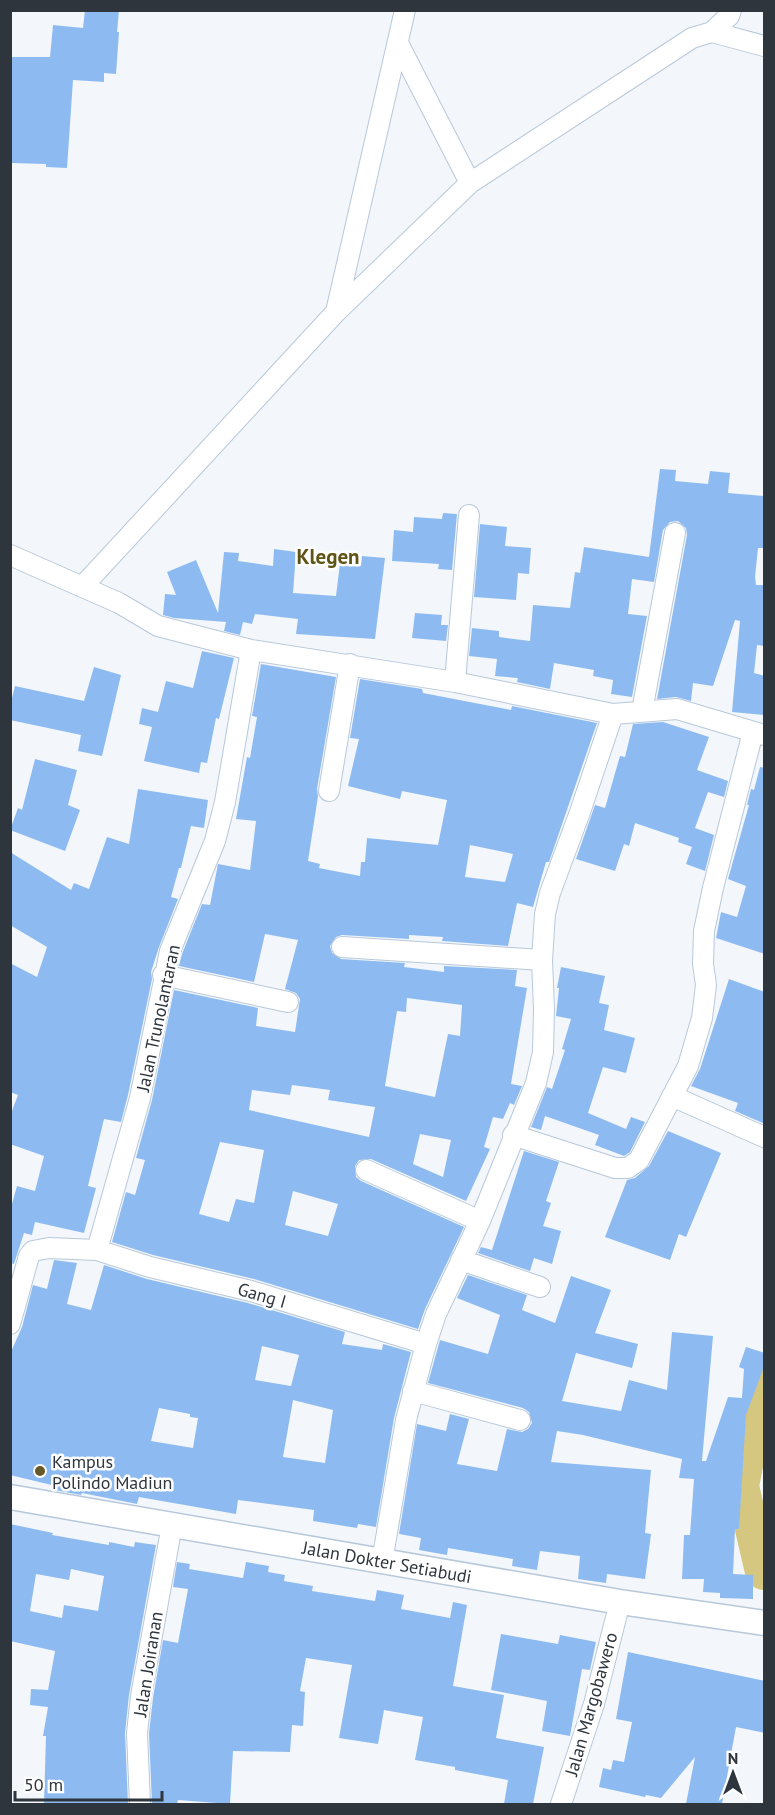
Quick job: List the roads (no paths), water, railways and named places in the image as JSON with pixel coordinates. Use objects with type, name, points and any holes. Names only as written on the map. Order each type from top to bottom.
[{"type":"main road","name":"Jalan Dokter Setiabudi","points":[[10,1497],[620,1602],[765,1623]]},
{"type":"street","points":[[336,312],[405,10]]},
{"type":"street","points":[[82,587],[336,312],[471,183],[692,38],[712,32],[729,16],[731,10]]},
{"type":"street","points":[[712,32],[765,46]]},
{"type":"street","points":[[398,44],[471,183]]},
{"type":"street","points":[[455,682],[469,515]]},
{"type":"street","points":[[642,711],[675,533]]},
{"type":"street","points":[[10,555],[120,603],[158,626],[250,650],[455,682],[613,714],[676,709],[759,734],[713,888],[704,931],[703,964],[706,985],[702,1018],[688,1066],[639,1160],[628,1168],[615,1168],[513,1135]]},
{"type":"street","name":"Jalan Trunolantaran","points":[[97,1250],[140,1098],[170,951],[184,912],[215,841],[225,802],[250,650]]},
{"type":"street","points":[[329,791],[350,664]]},
{"type":"street","points":[[382,1562],[413,1391],[426,1344],[436,1314],[480,1221],[536,1083],[543,1052],[543,932],[550,893],[613,714]]},
{"type":"street","points":[[342,947],[542,960]]},
{"type":"street","points":[[164,975],[288,1002]]},
{"type":"street","points":[[672,1096],[765,1137]]},
{"type":"street","points":[[366,1170],[480,1221]]},
{"type":"street","points":[[10,1324],[29,1256],[33,1251],[49,1248],[97,1250]]},
{"type":"street","name":"Gang I","points":[[97,1250],[150,1268],[251,1291],[426,1344]]},
{"type":"street","points":[[461,1260],[540,1287]]},
{"type":"street","points":[[413,1391],[520,1420]]},
{"type":"street","name":"Jalan Joiranan","points":[[140,1804],[137,1733],[141,1696],[172,1525]]},
{"type":"street","name":"Jalan Margobawero","points":[[561,1804],[594,1704],[620,1602]]},
{"type":"waterway","points":[[764,1384],[761,1389],[742,1486],[764,1573]]},
{"type":"place","name":"Kampus Polindo Madiun","points":[[40,1471]]},
{"type":"district","name":"Klegen","points":[[328,556]]}]
